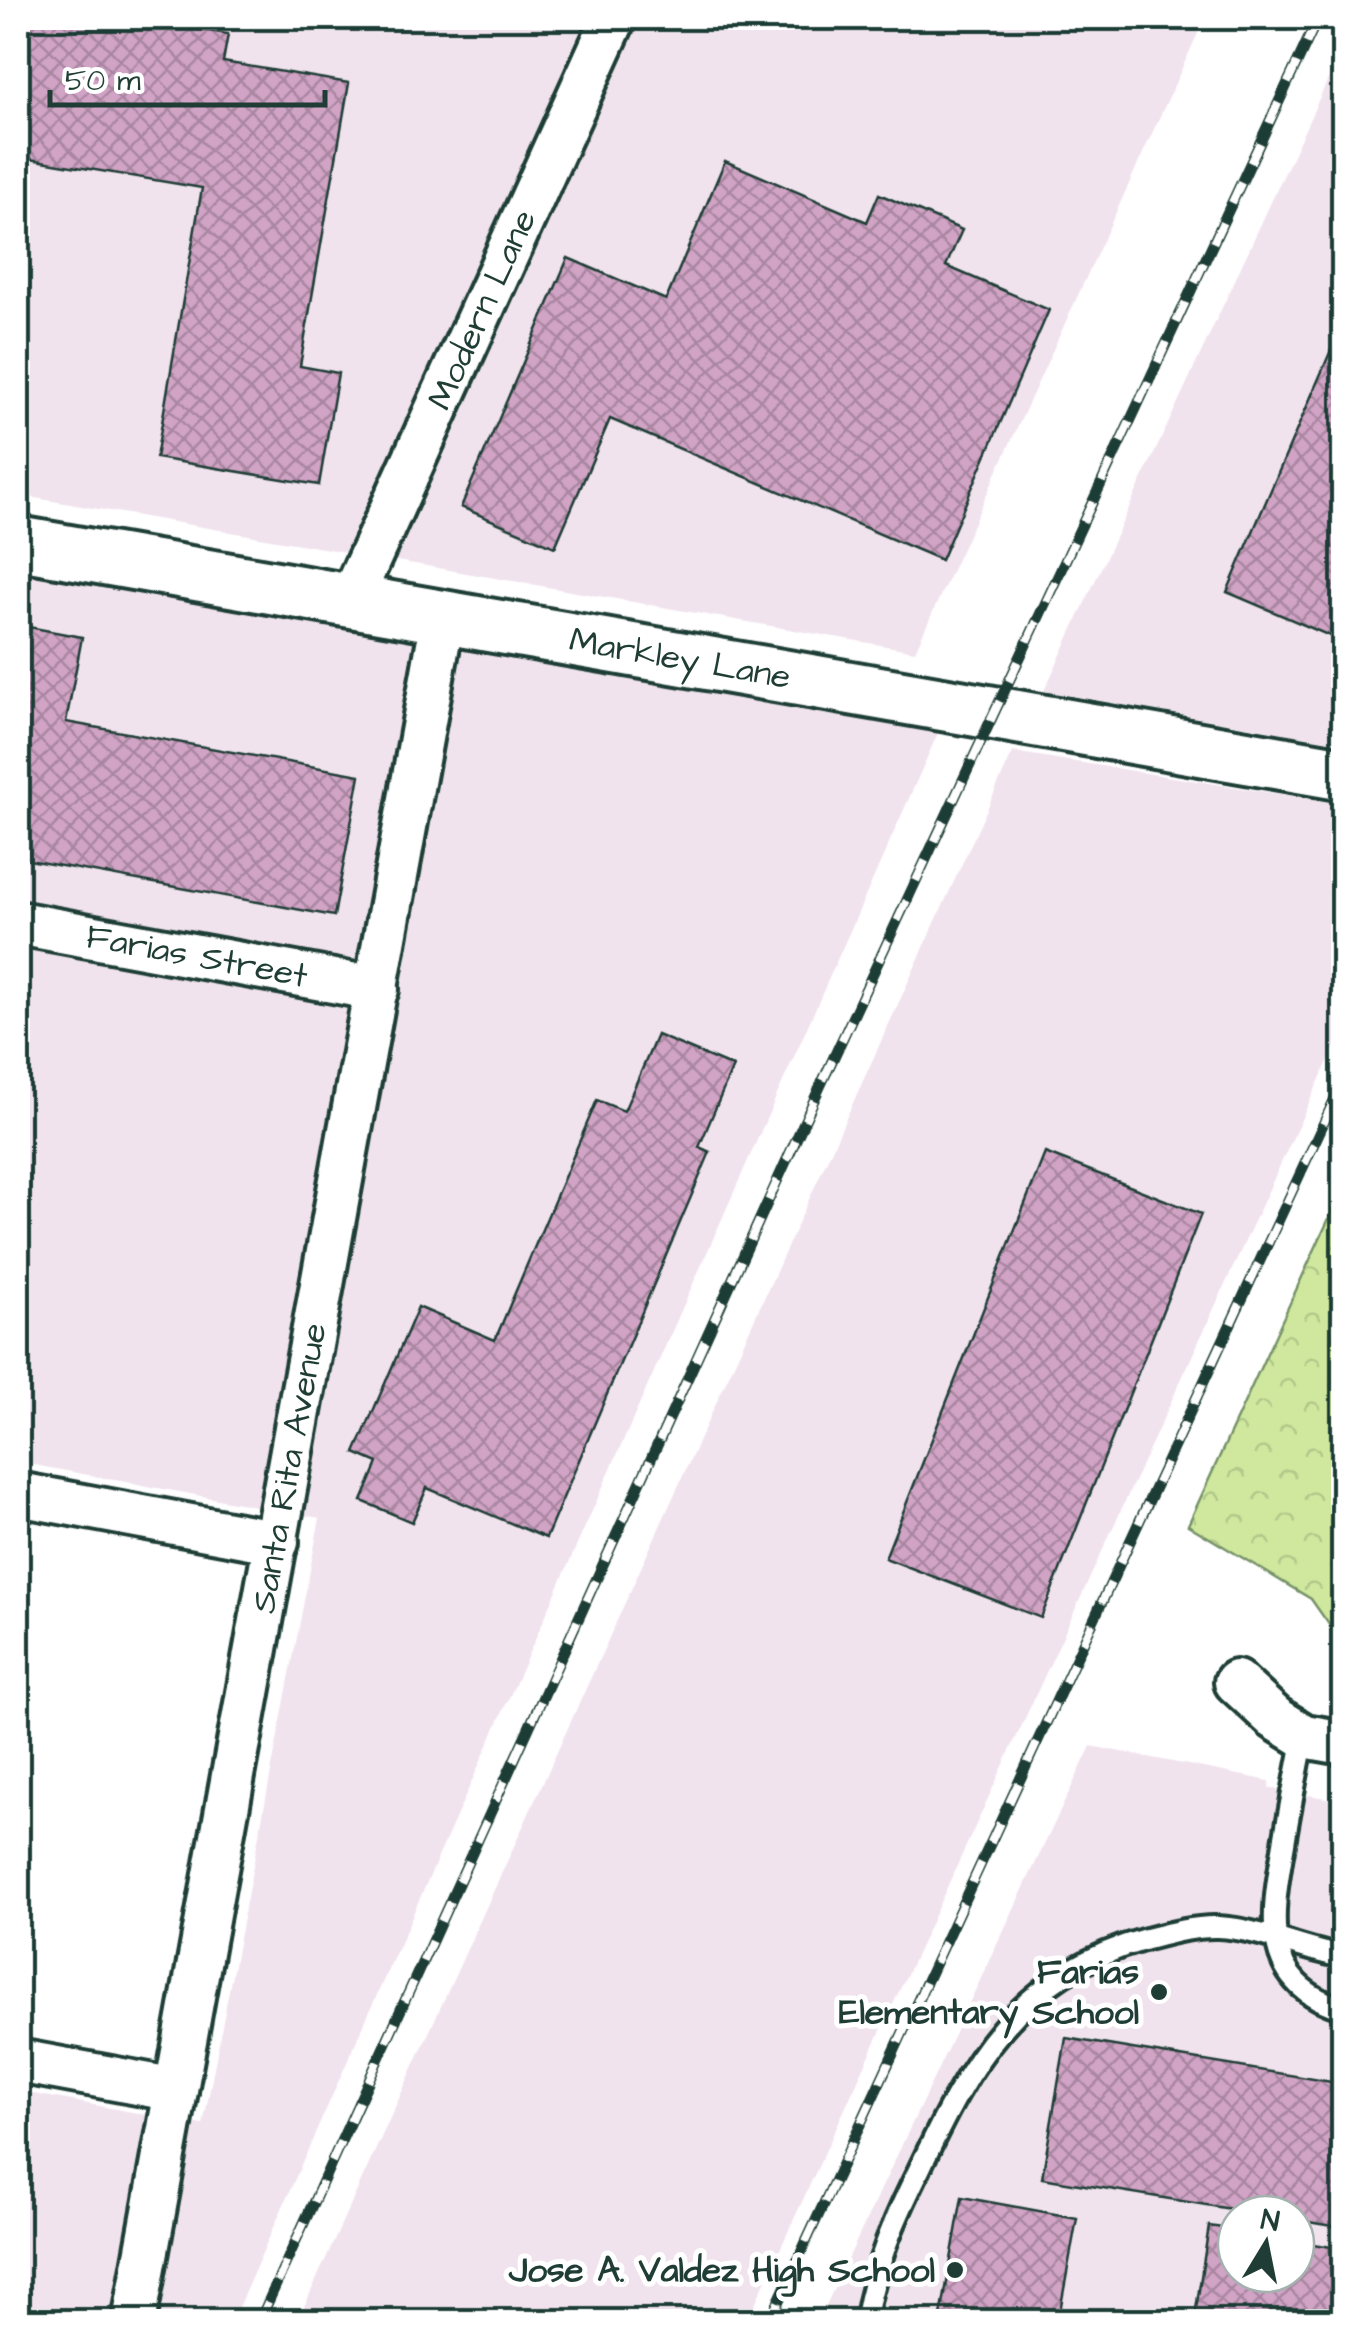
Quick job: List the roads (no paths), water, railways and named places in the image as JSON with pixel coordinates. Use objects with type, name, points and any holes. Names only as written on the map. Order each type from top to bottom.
[{"type":"street","name":"Modern Lane","points":[[350,601],[614,18]]},
{"type":"street","name":"Markley Lane","points":[[18,543],[1344,774]]},
{"type":"street","name":"Santa Rita Avenue","points":[[134,2322],[444,617]]},
{"type":"street","name":"Farias Street","points":[[18,923],[377,988]]},
{"type":"street","points":[[18,1494],[277,1542]]},
{"type":"street","points":[[1236,1682],[1275,1718],[1324,1740]]},
{"type":"street","points":[[18,2061],[176,2090]]},
{"type":"lane","points":[[1324,1740],[1283,1850],[1272,1909],[1274,1938],[1293,1980],[1321,2002],[1344,2009]]},
{"type":"lane","points":[[866,2322],[874,2274],[886,2240],[956,2092],[979,2056],[1034,1997],[1071,1972],[1120,1947],[1162,1935],[1216,1927],[1344,1957]]},
{"type":"railway","points":[[259,2322],[819,1089],[1318,18]]},
{"type":"railway","points":[[769,2322],[1344,1079]]},
{"type":"place","name":"Farias Elementary School","points":[[1159,1992]]},
{"type":"place","name":"Jose A. Valdez High School","points":[[955,2270]]}]
